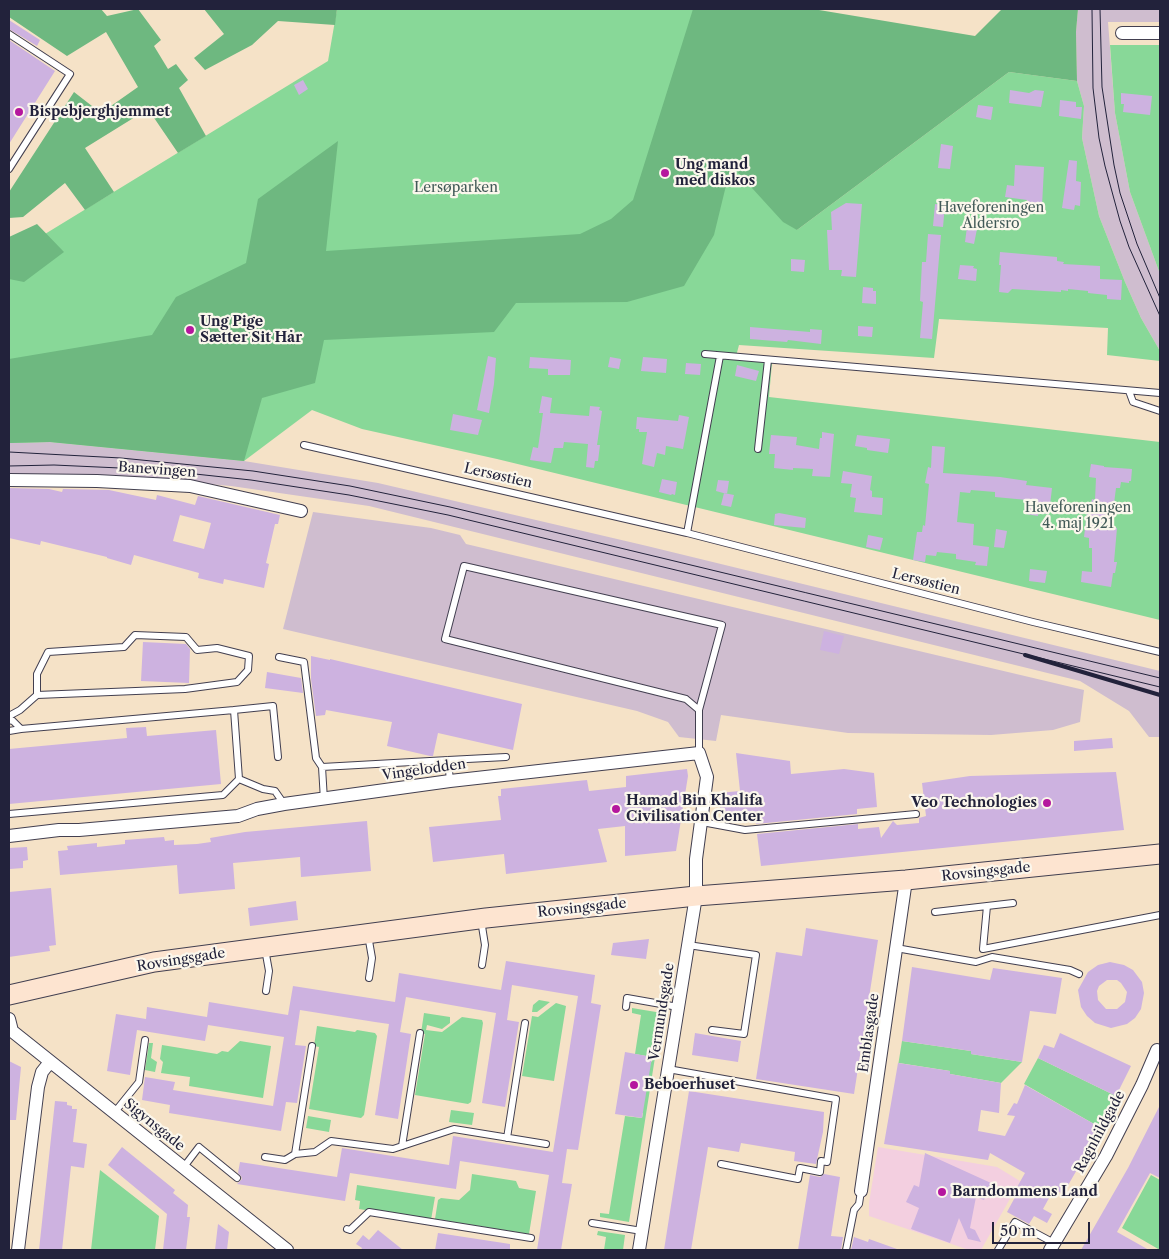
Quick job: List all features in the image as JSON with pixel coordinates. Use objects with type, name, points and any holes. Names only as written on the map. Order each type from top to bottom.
[{"type":"street","points":[[1122,33],[1160,33]]},
{"type":"street","name":"Banevingen","points":[[9,480],[87,481],[190,486],[301,511]]},
{"type":"street","points":[[696,896],[696,859],[707,777],[699,753]]},
{"type":"street","name":"Vingelodden","points":[[9,836],[59,830],[79,830],[238,816],[257,809],[284,804],[324,800],[450,781],[699,753]]},
{"type":"street","name":"Rovsingsgade","points":[[9,995],[154,962],[481,919],[696,896],[906,880],[1160,854]]},
{"type":"street","name":"Emblasgade","points":[[861,1191],[906,880]]},
{"type":"street","name":"Vermundsgade","points":[[640,1250],[696,896]]},
{"type":"street","name":"Sigynsgade","points":[[9,1019],[12,1031],[287,1250]]},
{"type":"street","name":"Ragnhildgade","points":[[1052,1247],[1106,1156],[1142,1085],[1156,1050]]},
{"type":"street","points":[[18,1250],[38,1087],[42,1072],[50,1062]]},
{"type":"lane","points":[[9,34],[70,74],[9,169]]},
{"type":"lane","points":[[705,354],[1160,393]]},
{"type":"lane","points":[[687,533],[720,356]]},
{"type":"lane","points":[[758,449],[768,360]]},
{"type":"lane","points":[[1129,390],[1133,402],[1160,411]]},
{"type":"lane","name":"Lersøstien","points":[[304,445],[687,533],[1032,622],[1160,652]]},
{"type":"lane","points":[[699,710],[686,699],[445,639],[464,566],[722,625],[699,710],[699,753]]},
{"type":"lane","points":[[9,716],[20,710],[36,694],[38,674],[48,652],[124,647],[135,635],[186,637],[197,650],[217,648],[249,656],[248,670],[238,682],[185,689],[36,694]]},
{"type":"lane","points":[[279,657],[304,662],[316,758],[322,766],[324,800]]},
{"type":"lane","points":[[9,732],[21,729],[273,706],[278,757]]},
{"type":"lane","points":[[234,710],[239,779]]},
{"type":"lane","points":[[9,720],[14,721],[21,729]]},
{"type":"lane","points":[[322,766],[506,757]]},
{"type":"lane","points":[[448,760],[450,781]]},
{"type":"lane","points":[[239,779],[262,789],[275,791],[284,804]]},
{"type":"lane","points":[[9,814],[223,794],[239,779]]},
{"type":"lane","points":[[702,822],[745,830],[916,814]]},
{"type":"lane","points":[[935,912],[1013,903]]},
{"type":"lane","points":[[983,960],[987,906]]},
{"type":"lane","points":[[983,949],[1160,916]]},
{"type":"lane","points":[[481,919],[485,945],[482,965]]},
{"type":"lane","points":[[368,934],[372,958],[369,978]]},
{"type":"lane","points":[[688,945],[756,955],[744,1034],[712,1030]]},
{"type":"lane","points":[[264,948],[269,971],[266,991]]},
{"type":"lane","points":[[896,948],[976,962],[992,957],[1070,970],[1079,974]]},
{"type":"lane","points":[[626,1007],[627,998],[678,1007]]},
{"type":"lane","points":[[507,1138],[525,1023]]},
{"type":"lane","points":[[402,1146],[420,1033]]},
{"type":"lane","points":[[114,1113],[139,1082],[145,1040]]},
{"type":"lane","points":[[295,1154],[312,1046]]},
{"type":"lane","points":[[668,1069],[836,1099],[827,1162],[821,1161],[820,1172],[800,1168],[798,1179],[721,1164]]},
{"type":"lane","points":[[265,1157],[285,1160],[295,1154],[315,1152],[332,1141],[393,1149],[454,1129],[546,1144]]},
{"type":"lane","points":[[183,1168],[199,1147],[237,1178]]},
{"type":"lane","points":[[846,1250],[854,1210],[859,1204],[861,1191]]},
{"type":"lane","points":[[347,1229],[350,1230],[369,1212],[531,1238]]},
{"type":"lane","points":[[998,1250],[1015,1222],[1052,1247]]},
{"type":"lane","points":[[592,1223],[642,1231]]},
{"type":"shaded area","points":[[1078,9],[1160,9],[1160,22],[1108,22],[1115,113],[1130,192],[1160,274],[1160,351],[1141,318],[1099,216],[1082,138],[1084,106],[1077,81],[1076,32]]},
{"type":"shaded area","points":[[50,442],[244,461],[378,483],[647,546],[1160,671],[1160,737],[1149,737],[1129,711],[1080,681],[369,506],[231,486],[109,475],[9,475],[9,443]]},
{"type":"shaded area","points":[[313,512],[431,528],[460,535],[466,544],[1084,690],[1080,722],[1053,730],[991,735],[848,733],[721,715],[716,741],[679,737],[668,722],[637,711],[283,629]]},
{"type":"shaded area","name":"Barndommens Land","points":[[878,1147],[997,1167],[1020,1181],[981,1250],[969,1250],[869,1216],[869,1203]]},
{"type":"green space","points":[[9,9],[101,9],[107,16],[138,9],[161,40],[154,46],[168,69],[176,64],[188,80],[179,88],[206,136],[178,153],[148,109],[85,148],[114,192],[85,210],[65,183],[23,217],[9,218],[9,192],[74,92],[101,113],[138,87],[106,32],[67,56],[9,17]]},
{"type":"green space","points":[[204,9],[337,9],[335,25],[278,21],[252,45],[205,70],[194,58],[224,34]]},
{"type":"green space","points":[[337,9],[767,9],[797,230],[1009,72],[1077,81],[1084,106],[1082,138],[1099,216],[1141,318],[1160,351],[1160,361],[1107,355],[1108,328],[939,319],[934,358],[739,345],[735,360],[772,363],[769,397],[1160,442],[1160,620],[497,459],[362,429],[312,410],[244,461],[50,442],[9,443],[9,256],[328,61]]},
{"type":"green space","points":[[693,9],[813,9],[975,36],[1002,9],[1078,9],[1076,32],[1077,81],[1009,72],[797,230],[783,222],[731,165],[714,235],[684,286],[627,302],[516,303],[494,332],[324,340],[315,383],[262,398],[244,461],[50,442],[9,443],[9,359],[152,335],[176,297],[246,263],[258,199],[338,141],[326,251],[580,234],[611,219],[633,200]]},
{"type":"green space","points":[[1110,45],[1160,45],[1160,274],[1130,192],[1115,113]]},
{"type":"green space","points":[[37,224],[64,252],[24,282],[9,279],[9,237]]},
{"type":"green space","points":[[539,1000],[550,1002],[537,1012],[532,1012],[533,1005]]},
{"type":"green space","points":[[556,1003],[566,1006],[554,1081],[522,1076],[532,1016],[538,1017]]},
{"type":"green space","points":[[632,1008],[662,1013],[629,1222],[600,1217],[600,1213],[609,1214],[625,1116],[642,1118],[643,1113],[616,1108],[652,1061],[652,1057],[635,1054],[641,1015],[632,1013]]},
{"type":"green space","points":[[424,1013],[450,1017],[450,1023],[442,1029],[427,1025],[426,1030],[442,1032],[462,1017],[482,1020],[471,1102],[468,1104],[415,1095],[425,1034],[421,1033]]},
{"type":"green space","points":[[317,1026],[375,1033],[377,1036],[364,1115],[361,1118],[309,1109],[319,1047],[314,1046]]},
{"type":"green space","points":[[240,1041],[271,1046],[263,1098],[189,1086],[190,1077],[161,1073],[163,1062],[160,1059],[162,1045],[217,1054],[222,1051],[228,1052]]},
{"type":"green space","points":[[902,1041],[971,1051],[971,1054],[1022,1062],[1001,1083],[950,1074],[950,1071],[899,1063],[898,1066]]},
{"type":"green space","points":[[149,1043],[153,1043],[151,1058],[157,1062],[155,1072],[145,1070]]},
{"type":"green space","points":[[1038,1058],[1116,1096],[1101,1128],[1024,1084]]},
{"type":"green space","points":[[451,1110],[474,1113],[472,1125],[449,1122]]},
{"type":"green space","points":[[308,1116],[331,1120],[329,1132],[306,1128]]},
{"type":"green space","points":[[100,1170],[159,1216],[155,1250],[91,1250]]},
{"type":"green space","points":[[472,1174],[516,1181],[519,1188],[536,1191],[529,1234],[435,1219],[438,1200],[441,1198],[459,1200],[470,1190]]},
{"type":"green space","points":[[1151,1175],[1160,1180],[1160,1250],[1122,1228]]},
{"type":"green space","points":[[357,1185],[435,1197],[431,1220],[359,1209],[360,1201],[355,1200]]},
{"type":"green space","points":[[598,1231],[625,1235],[623,1250],[604,1250],[606,1237],[597,1235]]},
{"type":"building","points":[[9,20],[40,40],[37,46],[9,29]]},
{"type":"building","name":"Bispebjerghjemmet","points":[[9,40],[55,71],[9,144]]},
{"type":"building","points":[[303,80],[308,89],[299,95],[294,85]]},
{"type":"building","points":[[1010,90],[1029,93],[1035,90],[1044,91],[1041,107],[1009,103]]},
{"type":"building","points":[[1121,93],[1152,96],[1150,115],[1123,112],[1124,104],[1121,104]]},
{"type":"building","points":[[1060,100],[1076,102],[1076,107],[1082,107],[1081,119],[1059,116]]},
{"type":"building","points":[[978,105],[993,107],[991,120],[976,117]]},
{"type":"building","points":[[941,144],[953,146],[950,169],[938,168]]},
{"type":"building","points":[[1069,160],[1077,161],[1076,181],[1081,182],[1080,206],[1075,205],[1074,210],[1062,208]]},
{"type":"building","points":[[1015,165],[1044,167],[1042,206],[1027,205],[1027,200],[1005,197],[1007,185],[1014,186]]},
{"type":"building","points":[[846,203],[862,204],[856,277],[841,276],[842,270],[829,270],[827,230],[832,230],[831,212]]},
{"type":"building","points":[[935,204],[945,205],[943,227],[933,226]]},
{"type":"building","points":[[967,227],[977,229],[974,244],[965,242]]},
{"type":"building","points":[[928,234],[941,235],[932,339],[920,338],[923,302],[920,301],[922,262],[926,262]]},
{"type":"building","points":[[1000,252],[1057,257],[1057,261],[1064,262],[1063,264],[1100,266],[1100,279],[1122,280],[1121,300],[1107,299],[1107,295],[1088,293],[1088,291],[1068,289],[1068,291],[1061,290],[1061,292],[1012,289],[1008,293],[999,292]]},
{"type":"building","points":[[791,259],[805,260],[804,272],[791,271]]},
{"type":"building","points":[[960,265],[974,266],[973,268],[977,269],[976,281],[958,279]]},
{"type":"building","points":[[863,287],[873,288],[873,291],[876,291],[876,304],[862,303]]},
{"type":"building","points":[[858,326],[873,327],[872,337],[858,336]]},
{"type":"building","points":[[750,327],[810,332],[810,329],[822,330],[821,344],[788,340],[787,342],[750,339]]},
{"type":"building","points":[[488,356],[496,358],[489,413],[477,410]]},
{"type":"building","points":[[530,357],[571,360],[570,375],[548,375],[548,369],[529,368]]},
{"type":"building","points":[[610,357],[621,359],[619,369],[608,367]]},
{"type":"building","points":[[643,357],[667,359],[666,373],[641,371]]},
{"type":"building","points":[[686,363],[701,364],[700,375],[685,374]]},
{"type":"building","points":[[737,365],[759,371],[756,381],[735,376]]},
{"type":"building","points":[[542,396],[552,398],[550,413],[589,416],[590,406],[600,407],[599,410],[602,411],[597,445],[600,445],[598,461],[595,461],[594,468],[586,467],[588,444],[564,442],[563,448],[554,448],[551,463],[530,460],[533,447],[538,448],[543,413],[539,413]]},
{"type":"building","points":[[453,414],[482,420],[478,435],[450,430]]},
{"type":"building","points":[[679,415],[689,417],[683,449],[666,446],[665,455],[657,453],[654,467],[642,464],[647,432],[639,432],[639,429],[636,429],[637,417],[678,421]]},
{"type":"building","points":[[822,432],[834,434],[830,477],[812,476],[813,469],[793,468],[793,470],[774,468],[775,454],[769,454],[771,435],[797,437],[796,445],[819,449]]},
{"type":"building","points":[[857,435],[890,439],[888,453],[855,446]]},
{"type":"building","points":[[932,446],[945,447],[943,473],[1000,477],[1027,481],[1026,485],[1052,488],[1049,514],[1038,513],[1038,516],[1026,514],[1027,500],[995,497],[995,492],[971,490],[970,493],[960,492],[957,522],[974,524],[973,545],[989,547],[987,566],[975,565],[976,562],[956,559],[956,554],[937,552],[936,556],[926,555],[925,562],[913,560],[917,532],[922,532],[923,525],[925,526],[929,484],[925,483],[928,467],[931,468]]},
{"type":"building","points":[[1091,464],[1132,469],[1131,481],[1129,483],[1121,482],[1120,488],[1116,488],[1111,527],[1117,528],[1114,562],[1117,562],[1111,587],[1081,582],[1082,571],[1092,572],[1092,548],[1089,548],[1089,538],[1084,537],[1088,504],[1091,504],[1092,499],[1095,500],[1096,478],[1089,477]]},
{"type":"building","points":[[843,471],[872,476],[870,490],[872,491],[872,497],[883,498],[882,515],[854,512],[856,498],[850,497],[852,484],[841,483]]},
{"type":"building","points":[[662,479],[677,482],[675,495],[659,492]]},
{"type":"building","points":[[718,480],[729,481],[727,494],[716,491]]},
{"type":"building","points":[[9,488],[49,489],[62,492],[63,489],[109,490],[156,500],[157,495],[195,505],[198,496],[280,515],[278,524],[275,524],[266,563],[269,564],[264,588],[224,579],[223,584],[198,578],[199,573],[134,555],[131,565],[107,557],[41,541],[40,545],[9,538]],"holes":[[[180,515],[211,523],[204,549],[173,541]]]},
{"type":"building","points":[[724,493],[734,495],[731,507],[721,505]]},
{"type":"building","points":[[779,513],[806,518],[805,528],[774,525],[775,514]]},
{"type":"building","points":[[996,529],[1007,531],[1004,548],[994,547]]},
{"type":"building","points":[[868,535],[883,538],[880,550],[866,547]]},
{"type":"building","points":[[1030,569],[1047,571],[1045,583],[1029,581]]},
{"type":"building","points":[[824,631],[844,636],[839,654],[820,650]]},
{"type":"building","points":[[143,642],[186,644],[190,649],[189,683],[141,681]]},
{"type":"building","points":[[311,656],[522,704],[513,750],[438,733],[433,756],[430,756],[387,746],[392,722],[326,710],[325,715],[316,716],[311,679]]},
{"type":"building","points":[[267,672],[301,678],[303,693],[265,688]]},
{"type":"building","points":[[146,727],[147,736],[216,730],[221,784],[9,804],[9,749],[127,738],[126,728]]},
{"type":"building","points":[[1112,738],[1113,748],[1074,751],[1074,741]]},
{"type":"building","points":[[736,753],[790,761],[791,774],[844,769],[874,773],[877,807],[857,809],[857,814],[756,824],[755,819],[743,821],[742,812],[721,814],[718,793],[740,791]]},
{"type":"building","points":[[687,769],[688,776],[676,851],[625,856],[625,826],[598,829],[607,862],[506,874],[504,854],[433,862],[429,827],[501,820],[498,796],[501,796],[501,789],[587,780],[589,791],[626,787],[626,776]]},
{"type":"building","points":[[1116,772],[1124,830],[761,866],[757,834],[858,824],[858,829],[879,827],[881,838],[893,821],[897,825],[919,823],[919,818],[926,816],[922,783],[970,776]]},
{"type":"building","points":[[367,821],[371,871],[301,877],[300,857],[233,863],[235,889],[179,894],[177,865],[60,875],[58,851],[68,850],[67,846],[97,843],[97,847],[125,844],[125,840],[164,837],[165,841],[174,840],[174,845],[197,844],[211,842],[210,838],[245,832]]},
{"type":"building","points":[[27,847],[28,860],[23,861],[23,868],[10,869],[9,848]]},
{"type":"building","points":[[51,888],[56,945],[49,946],[50,951],[9,957],[9,892]]},
{"type":"building","points":[[296,901],[298,920],[250,926],[248,908]]},
{"type":"building","points":[[806,928],[878,940],[854,1094],[756,1079],[776,952],[802,956]]},
{"type":"building","points":[[649,939],[646,959],[611,955],[613,943]]},
{"type":"building","points":[[506,961],[595,975],[591,1003],[601,1005],[578,1150],[567,1149],[562,1183],[572,1184],[561,1250],[537,1250],[549,1175],[460,1161],[456,1189],[350,1173],[345,1201],[237,1184],[242,1179],[238,1173],[240,1162],[337,1177],[342,1148],[449,1165],[453,1136],[553,1152],[578,996],[512,985],[507,1020],[519,1022],[505,1107],[482,1103],[496,1013],[406,997],[400,1032],[411,1034],[398,1119],[375,1115],[389,1024],[300,1010],[295,1045],[306,1046],[297,1103],[286,1102],[281,1131],[169,1113],[170,1105],[142,1100],[145,1077],[175,1082],[173,1090],[273,1106],[284,1037],[208,1025],[205,1041],[137,1030],[130,1075],[107,1071],[116,1014],[146,1019],[147,1007],[207,1017],[209,1002],[288,1015],[293,986],[395,1002],[399,973],[501,990]]},
{"type":"building","points":[[1110,962],[1124,965],[1133,970],[1142,982],[1144,993],[1141,1009],[1135,1018],[1127,1024],[1111,1028],[1095,1023],[1081,1007],[1078,990],[1088,972],[1098,965]],"holes":[[[1107,980],[1117,980],[1127,992],[1125,1002],[1117,1009],[1106,1009],[1098,1000],[1097,991],[1099,986]]]},
{"type":"building","points":[[912,967],[990,980],[993,968],[1062,978],[1056,1014],[1030,1011],[1022,1062],[971,1054],[971,1051],[902,1041]]},
{"type":"building","points":[[695,1033],[741,1041],[738,1062],[692,1055]]},
{"type":"building","points":[[1060,1033],[1131,1066],[1116,1096],[1038,1058],[1044,1045],[1054,1048]]},
{"type":"building","name":"Beboerhuset","points":[[625,1052],[652,1057],[642,1118],[615,1114]]},
{"type":"building","points":[[9,1061],[21,1067],[16,1120],[9,1120]]},
{"type":"building","points":[[898,1063],[950,1071],[950,1074],[1001,1083],[999,1113],[981,1110],[978,1131],[1005,1136],[1015,1116],[1007,1115],[1014,1103],[1017,1104],[1025,1085],[1101,1128],[1063,1194],[1054,1189],[1043,1209],[1052,1214],[1047,1223],[1034,1216],[1029,1224],[1007,1212],[1020,1188],[1017,1187],[1025,1173],[990,1153],[988,1160],[884,1144]]},
{"type":"building","points":[[689,1091],[824,1112],[823,1132],[816,1164],[794,1161],[795,1152],[741,1143],[739,1152],[708,1147],[691,1250],[664,1250]]},
{"type":"building","points":[[55,1101],[67,1102],[67,1105],[72,1106],[72,1109],[77,1109],[73,1142],[87,1144],[84,1168],[71,1166],[62,1250],[39,1250]]},
{"type":"building","points":[[1160,1105],[1160,1178],[1150,1173],[1117,1232],[1149,1250],[1081,1250],[1128,1168]]},
{"type":"building","points":[[122,1147],[175,1190],[173,1193],[188,1205],[187,1217],[190,1217],[186,1250],[163,1250],[167,1214],[108,1165]]},
{"type":"building","points":[[925,1153],[991,1183],[984,1200],[976,1197],[970,1228],[975,1230],[981,1242],[968,1239],[959,1218],[950,1243],[911,1229],[919,1208],[906,1202],[914,1185],[919,1187]]},
{"type":"building","points":[[824,1174],[840,1177],[831,1236],[843,1237],[841,1250],[798,1250],[810,1175],[820,1177]]},
{"type":"building","points":[[218,1224],[229,1232],[227,1250],[215,1250]]},
{"type":"building","points":[[378,1230],[403,1250],[361,1250],[362,1248],[356,1244],[363,1235],[369,1240]]},
{"type":"building","points":[[438,1233],[510,1244],[510,1250],[435,1250]]},
{"type":"building","points":[[854,1237],[868,1242],[869,1239],[897,1249],[851,1250]]},
{"type":"tram line","points":[[1092,9],[1093,88],[1099,138],[1105,166],[1129,247],[1160,316]]},
{"type":"tram line","points":[[1100,9],[1102,87],[1114,165],[1120,193],[1137,244],[1160,298]]},
{"type":"tram line","points":[[9,452],[121,458],[253,471],[350,486],[450,507],[1160,678]]},
{"type":"tram line","points":[[9,466],[54,465],[186,473],[251,480],[349,495],[448,515],[1160,687]]},
{"type":"railway","points":[[1025,655],[1160,695]]},
{"type":"place","name":"Bispebjerghjemmet","points":[[19,112]]},
{"type":"place","name":"Ung mand med diskos","points":[[665,173]]},
{"type":"place","name":"Ung Pige Sætter Sit Hår","points":[[190,330]]},
{"type":"place","name":"Veo Technologies","points":[[1047,803]]},
{"type":"place","name":"Hamad Bin Khalifa Civilisation Center","points":[[616,809]]},
{"type":"place","name":"Beboerhuset","points":[[634,1085]]},
{"type":"place","name":"Barndommens Land","points":[[942,1192]]},
{"type":"park label","name":"Lersøparken","points":[[456,188]]},
{"type":"park label","name":"Haveforeningen Aldersro","points":[[991,216]]},
{"type":"park label","name":"Haveforeningen 4. maj 1921","points":[[1078,516]]}]
